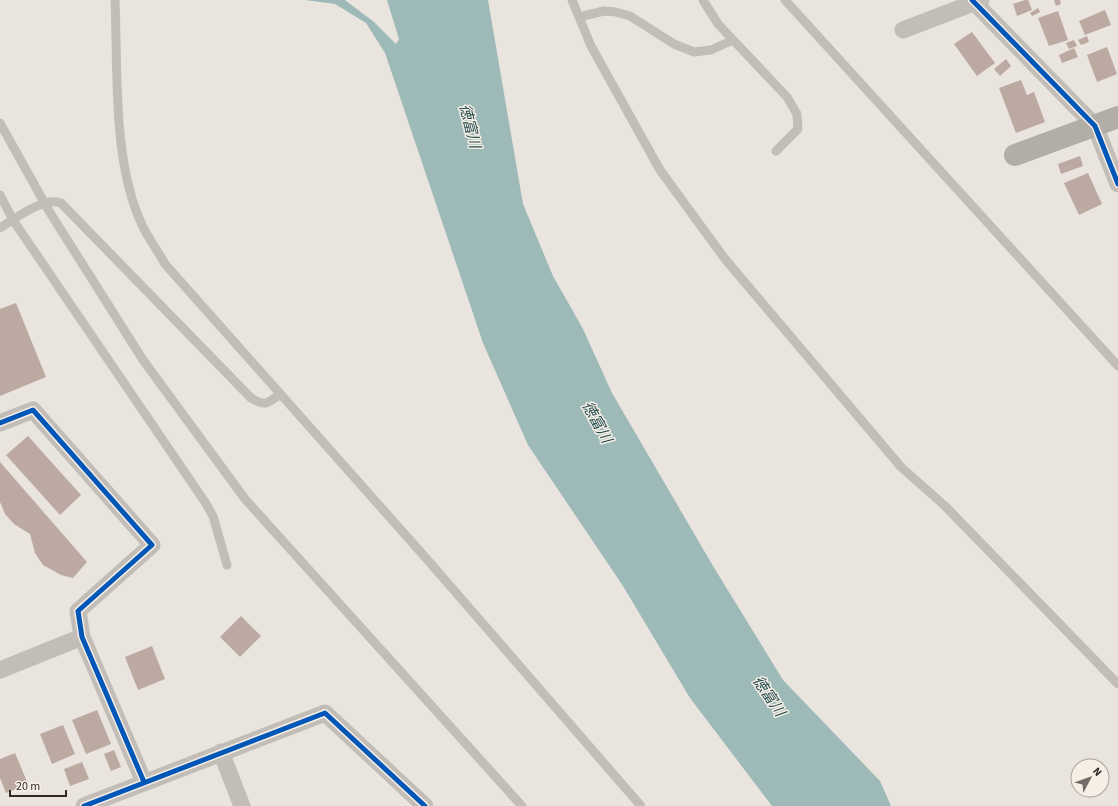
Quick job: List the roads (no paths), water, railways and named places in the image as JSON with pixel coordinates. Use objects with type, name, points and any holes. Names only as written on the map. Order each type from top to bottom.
[{"type":"street","points":[[903,30],[976,1],[1095,126],[1118,184]]},
{"type":"street","points":[[1015,155],[1118,117]]},
{"type":"street","points":[[0,423],[33,410],[152,545],[78,611],[82,637],[144,782]]},
{"type":"street","points":[[0,670],[82,637]]},
{"type":"street","points":[[84,806],[325,713],[425,806]]},
{"type":"street","points":[[221,752],[242,806]]},
{"type":"lane","points":[[115,0],[120,140],[125,168],[143,226],[165,264],[420,551],[641,806]]},
{"type":"lane","points":[[572,0],[591,46],[660,170],[725,259],[901,468],[945,506],[1118,684]]},
{"type":"lane","points":[[703,0],[718,24],[787,97],[797,114],[798,129],[776,151]]},
{"type":"lane","points":[[785,0],[1118,366]]},
{"type":"lane","points":[[579,17],[604,11],[616,12],[630,16],[674,44],[694,52],[711,50],[733,40]]},
{"type":"lane","points":[[0,123],[44,202],[143,360],[246,499],[522,806]]},
{"type":"lane","points":[[0,195],[13,220],[205,502],[212,516],[227,565]]},
{"type":"lane","points":[[0,228],[44,202],[54,200],[61,203],[251,398],[260,403],[269,403],[280,394]]},
{"type":"water","name":"徳富川","points":[[305,0],[345,0],[374,22],[396,44],[399,39],[387,0],[488,0],[523,204],[553,276],[583,329],[612,393],[713,566],[783,680],[880,781],[891,806],[772,806],[690,698],[623,586],[528,445],[483,343],[385,53],[366,23],[335,4]]}]
